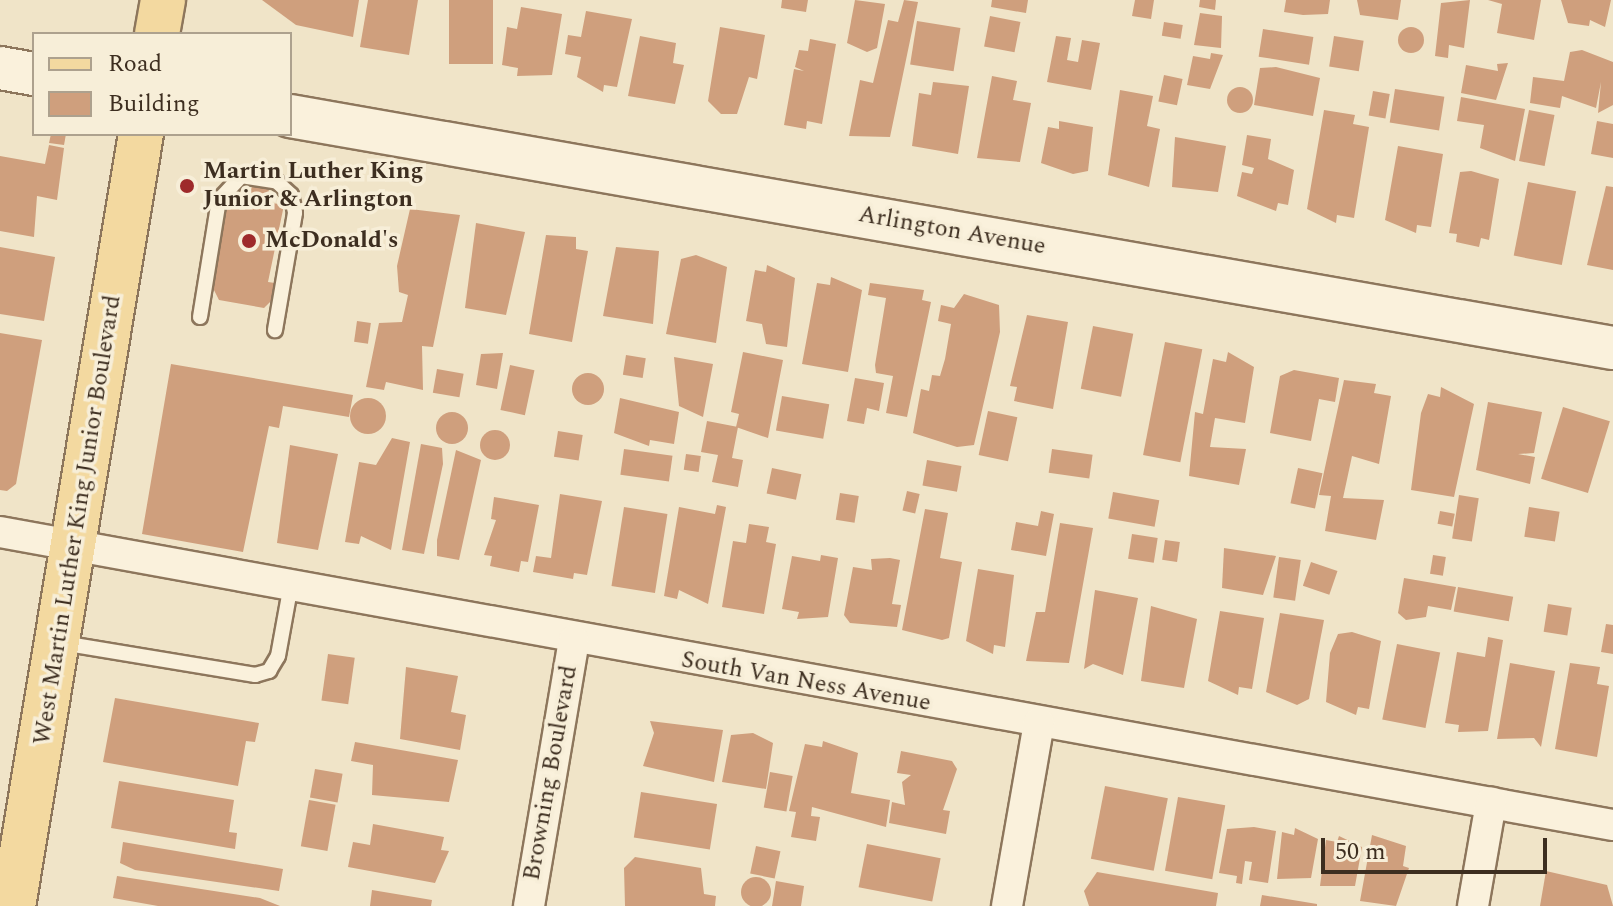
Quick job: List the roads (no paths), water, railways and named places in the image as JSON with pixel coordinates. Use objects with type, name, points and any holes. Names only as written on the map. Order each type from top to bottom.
[{"type":"main road","points":[[157,32],[163,0]]},
{"type":"main road","points":[[0,68],[32,74]]},
{"type":"main road","name":"Arlington Avenue","points":[[292,116],[1613,348]]},
{"type":"main road","name":"West Martin Luther King Junior Boulevard","points":[[13,906],[75,547],[141,136]]},
{"type":"street","name":"South Van Ness Avenue","points":[[0,532],[290,590],[1613,825]]},
{"type":"street","name":"Browning Boulevard","points":[[529,906],[574,641]]},
{"type":"street","points":[[1007,906],[1039,723]]},
{"type":"street","points":[[1473,906],[1491,803]]},
{"type":"lane","points":[[200,317],[219,200],[241,176],[277,182],[291,195],[295,213],[275,330]]},
{"type":"lane","points":[[58,643],[255,675],[269,671],[278,656],[290,590]]},
{"type":"place","name":"Martin Luther King Junior & Arlington","points":[[187,186]]},
{"type":"place","name":"McDonald's","points":[[249,241]]}]
